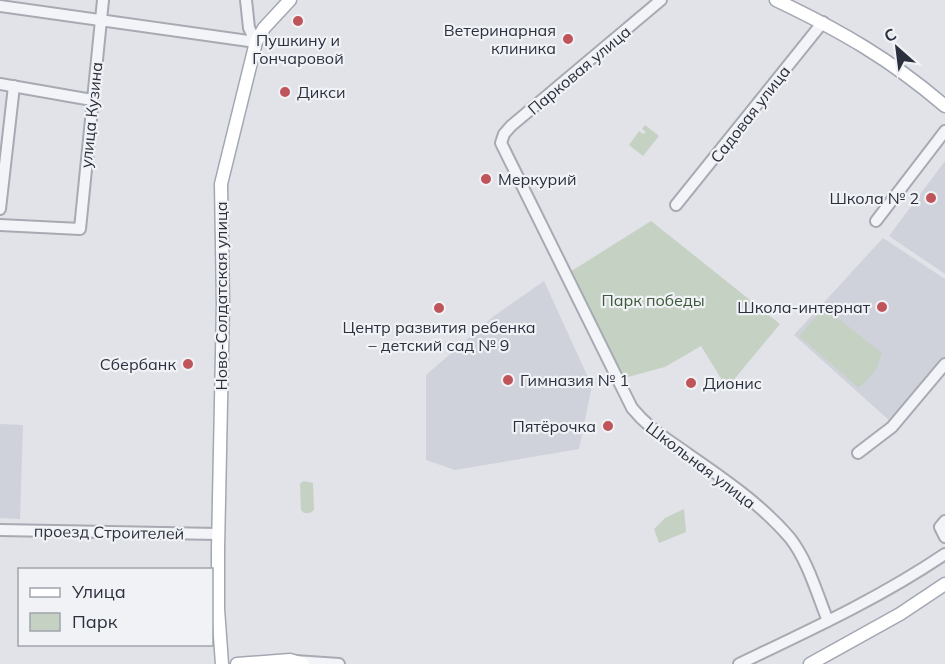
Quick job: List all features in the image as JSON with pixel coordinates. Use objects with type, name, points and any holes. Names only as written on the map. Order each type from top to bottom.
[{"type":"main road","name":"Ново-Солдатская улица","points":[[213,664],[218,609],[223,304],[222,184],[256,42],[264,28],[290,0]]},
{"type":"main road","points":[[776,0],[823,22],[873,51],[945,106]]},
{"type":"main road","points":[[810,664],[894,618],[945,584]]},
{"type":"main road","name":"Ново-Солдатская улица","points":[[218,609],[222,664]]},
{"type":"main road","points":[[221,641],[237,664],[290,660],[303,664]]},
{"type":"street","name":"улица Кузина","points":[[0,225],[80,229],[103,0]]},
{"type":"street","points":[[246,0],[249,28],[256,42]]},
{"type":"street","name":"Парковая улица","points":[[501,142],[504,134],[512,126],[661,0]]},
{"type":"street","points":[[0,6],[256,42]]},
{"type":"street","name":"Садовая улица","points":[[676,205],[823,22]]},
{"type":"street","points":[[0,84],[92,100]]},
{"type":"street","points":[[0,209],[14,86]]},
{"type":"street","points":[[876,220],[945,131]]},
{"type":"street","name":"Школьная улица","points":[[501,142],[632,408],[658,435],[687,453],[745,497],[791,540],[807,569],[828,621]]},
{"type":"street","points":[[858,453],[892,427],[945,364]]},
{"type":"street","points":[[945,521],[940,527],[945,537]]},
{"type":"street","name":"проезд Строителей","points":[[0,530],[218,534]]},
{"type":"street","points":[[739,664],[910,578],[945,554]]},
{"type":"street","points":[[290,660],[339,664]]},
{"type":"shaded area","name":"Школа № 2","points":[[945,161],[945,274],[889,236]]},
{"type":"shaded area","name":"Школа-интернат","points":[[883,238],[945,279],[945,357],[891,422],[794,335]]},
{"type":"shaded area","name":"Гимназия № 1","points":[[544,281],[592,386],[579,449],[455,470],[426,460],[426,375],[494,316]]},
{"type":"shaded area","points":[[0,424],[23,425],[20,519],[0,518]]},
{"type":"green space","points":[[645,125],[659,136],[643,156],[629,145],[639,131],[643,134],[646,132],[642,129]]},
{"type":"green space","name":"Парк победы","points":[[651,221],[780,324],[727,388],[701,346],[665,367],[624,378],[570,272]]},
{"type":"green space","points":[[824,307],[882,353],[876,370],[859,388],[799,336]]},
{"type":"green space","points":[[303,481],[313,483],[314,510],[310,513],[304,513],[301,510],[300,484]]},
{"type":"green space","points":[[684,509],[686,532],[659,543],[654,529],[665,518]]},
{"type":"place","name":"Пушкину и Гончаровой","points":[[298,21]]},
{"type":"place","name":"Ветеринарная клиника","points":[[568,39]]},
{"type":"place","name":"Дикси","points":[[285,92]]},
{"type":"place","name":"Меркурий","points":[[486,179]]},
{"type":"place","name":"Школа № 2","points":[[931,198]]},
{"type":"place","name":"Школа-интернат","points":[[882,307]]},
{"type":"place","name":"Центр развития ребенка – детский сад № 9","points":[[439,308]]},
{"type":"place","name":"Сбербанк","points":[[188,364]]},
{"type":"place","name":"Гимназия № 1","points":[[508,380]]},
{"type":"place","name":"Дионис","points":[[691,383]]},
{"type":"place","name":"Пятёрочка","points":[[608,426]]}]
